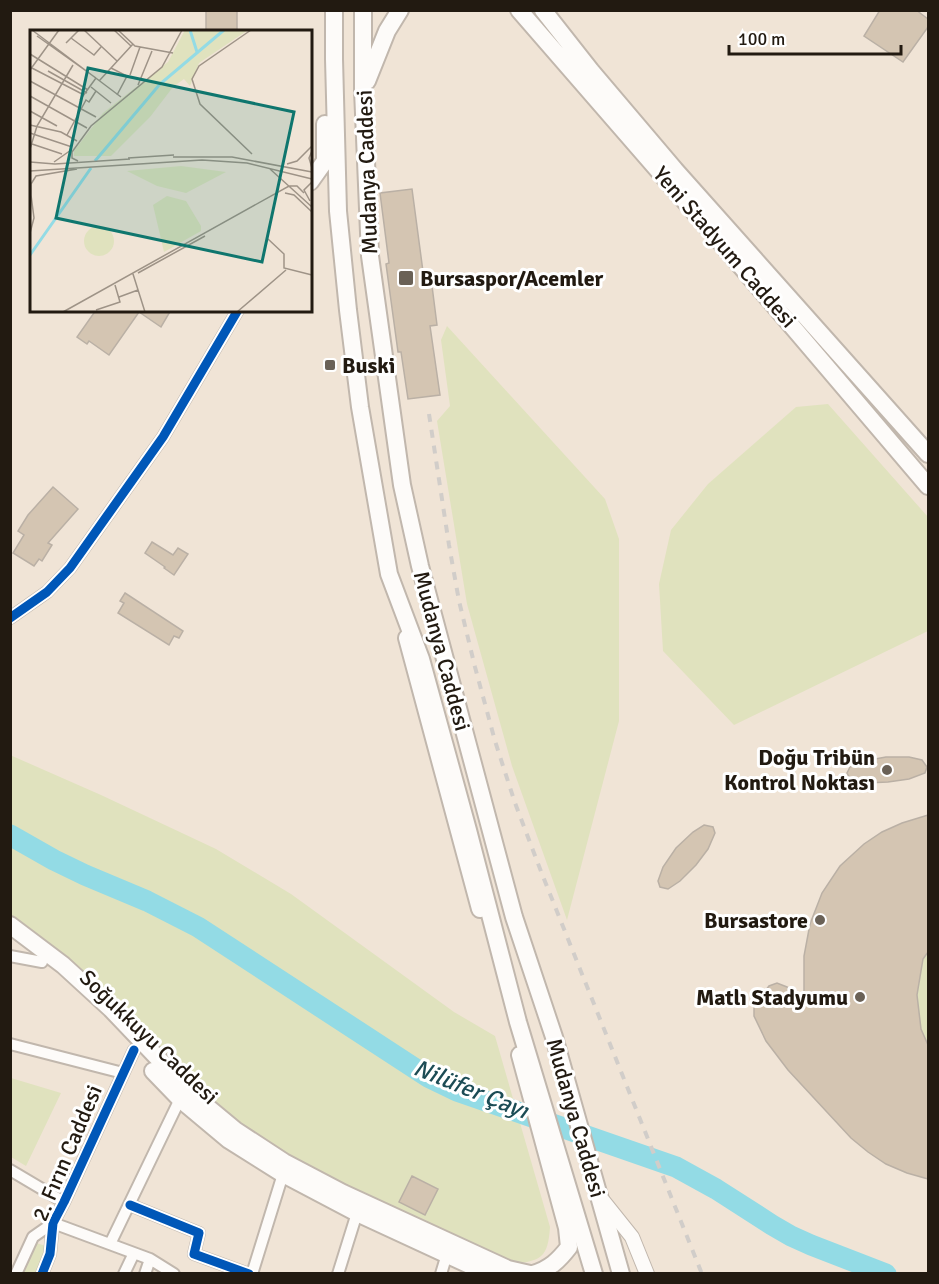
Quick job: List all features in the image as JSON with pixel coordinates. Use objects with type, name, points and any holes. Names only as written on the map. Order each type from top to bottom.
[{"type":"main road","points":[[312,179],[325,161],[325,99],[334,60],[328,10]]},
{"type":"main road","name":"Mudanya Caddesi","points":[[334,10],[338,211],[360,407],[389,574],[421,659],[468,830],[515,1023],[561,1180]]},
{"type":"main road","name":"Mudanya Caddesi","points":[[363,10],[363,90],[370,256],[402,485],[421,570],[511,905],[554,1037],[621,1274]]},
{"type":"main road","points":[[363,90],[387,31],[400,10]]},
{"type":"main road","name":"Yeni Stadyum Caddesi","points":[[519,10],[928,486]]},
{"type":"main road","name":"Yeni Stadyum Caddesi","points":[[543,10],[675,170],[928,454]]},
{"type":"main road","name":"Soğukkuyu Caddesi","points":[[10,925],[63,965],[111,1009],[194,1096],[235,1130],[284,1162],[343,1193],[508,1269],[528,1273]]},
{"type":"main road","name":"Soğukkuyu Caddesi","points":[[10,937],[42,962],[103,1017],[180,1099],[230,1140],[283,1174],[357,1213],[489,1274]]},
{"type":"main road","points":[[515,1023],[567,1228],[569,1247],[555,1264],[543,1271],[528,1273]]},
{"type":"main road","points":[[561,1180],[584,1274]]},
{"type":"main road","points":[[561,1180],[594,1274]]},
{"type":"main road","points":[[596,1188],[632,1237],[647,1274]]},
{"type":"street","points":[[10,618],[47,592],[70,568],[163,437],[237,312]]},
{"type":"street","points":[[10,956],[42,962]]},
{"type":"street","points":[[10,1044],[123,1073]]},
{"type":"street","name":"2. Fırın Caddesi","points":[[42,1274],[50,1254],[53,1223],[134,1050]]},
{"type":"street","points":[[110,1244],[180,1099]]},
{"type":"street","points":[[10,1170],[64,1202]]},
{"type":"street","points":[[130,1205],[199,1233],[194,1254],[250,1274],[283,1174]]},
{"type":"street","points":[[338,1274],[357,1213]]},
{"type":"street","points":[[53,1223],[150,1259],[170,1272]]},
{"type":"street","name":"2. Fırın Caddesi","points":[[16,1274],[33,1237],[53,1223]]},
{"type":"street","points":[[124,1274],[134,1253]]},
{"type":"street","points":[[441,1274],[447,1254]]},
{"type":"street","points":[[146,1274],[150,1259]]},
{"type":"green space","points":[[447,326],[605,499],[619,539],[619,721],[567,920],[512,766],[467,604],[437,421],[450,406],[441,340]]},
{"type":"green space","points":[[828,404],[928,517],[928,631],[734,725],[663,651],[659,584],[671,530],[708,484],[796,407]]},
{"type":"green space","points":[[10,755],[216,849],[291,894],[454,1012],[495,1036],[550,1227],[545,1252],[536,1259],[512,1264],[313,1171],[209,1105],[87,980],[11,916]]},
{"type":"green space","points":[[928,952],[928,1045],[921,1029],[917,995],[923,959]]},
{"type":"green space","points":[[11,1078],[61,1093],[26,1166],[11,1157]]},
{"type":"green space","points":[[33,1242],[49,1247],[41,1273],[18,1274]]},
{"type":"building","points":[[206,10],[237,10],[237,30],[206,30]]},
{"type":"building","points":[[880,10],[916,10],[928,19],[928,27],[903,62],[864,36]]},
{"type":"building","points":[[412,189],[424,279],[431,278],[437,325],[430,326],[440,395],[408,399],[401,352],[398,352],[386,264],[389,263],[380,193]]},
{"type":"building","points":[[95,312],[139,312],[109,355],[89,341],[87,344],[77,337]]},
{"type":"building","points":[[139,312],[170,312],[161,327]]},
{"type":"building","points":[[53,487],[78,509],[48,543],[52,545],[42,561],[39,559],[34,566],[13,553],[24,535],[18,531],[28,515]]},
{"type":"building","points":[[152,542],[173,555],[178,548],[188,554],[174,575],[145,553]]},
{"type":"building","points":[[125,593],[183,631],[179,638],[174,636],[169,645],[118,613],[124,603],[120,601]]},
{"type":"building","name":"Doğu Tribün Kontrol Noktası","points":[[886,757],[909,757],[922,760],[927,767],[925,773],[909,779],[888,782],[866,783],[851,780],[847,773],[850,767],[864,761]]},
{"type":"building","name":"Matlı Stadyumu","points":[[928,815],[928,952],[923,959],[917,995],[921,1029],[928,1045],[928,1179],[886,1164],[851,1138],[788,1070],[766,1041],[754,1016],[754,1006],[769,986],[777,983],[804,999],[804,956],[810,924],[822,893],[840,866],[864,844],[882,832]]},
{"type":"building","points":[[704,825],[713,827],[715,833],[708,849],[680,881],[668,889],[660,887],[658,881],[663,867],[676,848]]},
{"type":"building","points":[[412,1176],[438,1189],[425,1215],[399,1202]]},
{"type":"waterway","name":"Nilüfer Çayı","points":[[10,835],[54,860],[147,901],[198,927],[428,1077],[457,1091],[676,1167],[791,1236],[886,1274]]},
{"type":"railway","points":[[429,414],[459,601],[495,741],[515,803],[542,874],[702,1274]]},
{"type":"cycle path","points":[[10,618],[47,592],[70,568],[163,437],[237,312]]},
{"type":"cycle path","points":[[42,1274],[50,1254],[53,1223],[134,1050]]},
{"type":"cycle path","points":[[130,1205],[199,1233],[194,1254],[249,1274]]},
{"type":"place","name":"Bursaspor/Acemler","points":[[406,278]]},
{"type":"place","name":"Buski","points":[[330,365]]},
{"type":"place","name":"Doğu Tribün Kontrol Noktası","points":[[887,770]]},
{"type":"place","name":"Bursastore","points":[[820,920]]},
{"type":"place","name":"Matlı Stadyumu","points":[[860,997]]}]
